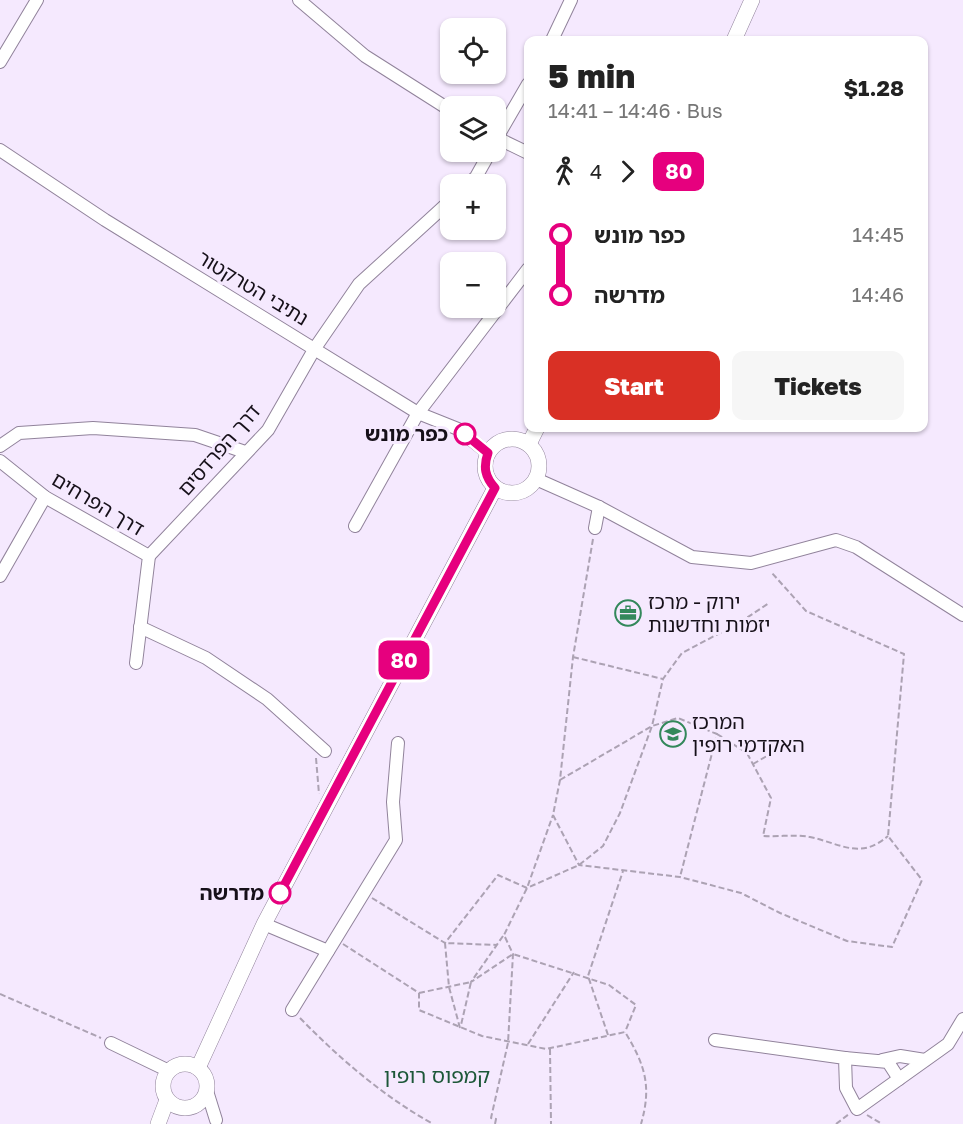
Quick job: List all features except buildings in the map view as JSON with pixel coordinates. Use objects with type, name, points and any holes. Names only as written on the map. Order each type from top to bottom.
[{"type":"main road","points":[[736,36],[752,0]]},
{"type":"main road","points":[[529,444],[535,432]]},
{"type":"main road","points":[[514,438],[529,444],[538,456],[539,472],[536,479],[530,486],[513,493],[495,488],[486,476],[485,460],[492,447],[506,439],[514,438]]},
{"type":"main road","points":[[198,1068],[264,924],[495,488]]},
{"type":"main road","points":[[167,1124],[198,1101],[206,1078],[198,1068],[186,1064],[169,1071],[163,1085],[167,1100],[173,1105],[198,1101]]},
{"type":"main road","points":[[158,1124],[167,1100]]},
{"type":"street","points":[[0,62],[37,0]]},
{"type":"street","points":[[299,0],[365,56],[440,104]]},
{"type":"street","points":[[554,36],[571,0]]},
{"type":"street","points":[[506,122],[524,91]]},
{"type":"street","points":[[506,143],[524,151]]},
{"type":"street","name":"נתיבי הטרקטור","points":[[0,150],[105,220],[418,412],[458,429],[488,453]]},
{"type":"street","name":"דרך הפרדסים","points":[[149,556],[268,430],[315,348],[359,284],[440,210]]},
{"type":"street","points":[[355,526],[418,412],[524,273]]},
{"type":"street","points":[[0,446],[19,433],[93,428],[195,435],[245,452]]},
{"type":"street","name":"דרך הפרחים","points":[[0,461],[45,497],[149,556],[136,663]]},
{"type":"street","points":[[536,479],[599,507],[692,557],[751,563],[836,540],[856,547],[963,615]]},
{"type":"street","points":[[0,576],[45,497]]},
{"type":"street","points":[[595,528],[599,507]]},
{"type":"street","points":[[140,627],[206,658],[267,699],[325,751]]},
{"type":"street","points":[[292,1010],[396,840],[393,802],[398,742]]},
{"type":"street","points":[[264,924],[328,951]]},
{"type":"street","points":[[845,1058],[846,1088],[857,1109],[948,1044],[963,1019]]},
{"type":"street","points":[[715,1040],[845,1058],[882,1060],[900,1056],[925,1060]]},
{"type":"street","points":[[111,1043],[169,1071]]},
{"type":"street","points":[[882,1060],[891,1064],[899,1079]]},
{"type":"street","points":[[198,1101],[218,1122]]},
{"type":"path","points":[[460,1028],[471,982],[504,935],[527,888],[553,815],[560,780],[573,657],[595,528]]},
{"type":"path","points":[[579,865],[680,877],[741,893],[780,914],[847,941],[892,947],[922,880],[888,836],[904,654],[806,611],[772,573]]},
{"type":"path","points":[[460,1028],[449,987],[445,943],[498,875],[527,888],[579,865],[603,846],[620,813],[652,726],[663,680],[682,653],[739,623],[769,603]]},
{"type":"path","points":[[573,657],[663,680]]},
{"type":"path","points":[[560,780],[652,726],[678,718],[717,734],[747,753],[771,798],[763,836],[808,837],[855,850],[875,847],[888,836]]},
{"type":"path","points":[[680,877],[717,734]]},
{"type":"path","points":[[753,764],[798,738]]},
{"type":"path","points":[[553,815],[579,865]]},
{"type":"path","points":[[608,1035],[588,976],[622,871]]},
{"type":"path","points":[[364,894],[445,943],[497,945]]},
{"type":"path","points":[[495,1124],[496,1119],[491,1118],[508,1043],[513,954],[504,935]]},
{"type":"path","points":[[336,939],[419,993],[471,982],[513,954]]},
{"type":"path","points":[[513,954],[588,976],[609,985],[636,1005],[625,1032]]},
{"type":"path","points":[[528,1044],[574,972]]},
{"type":"path","points":[[419,993],[419,1010],[460,1028],[508,1043],[550,1048],[625,1032]]},
{"type":"path","points":[[0,994],[111,1043]]},
{"type":"path","points":[[292,1010],[325,1044],[396,1103],[433,1124]]},
{"type":"path","points":[[625,1032],[639,1056],[648,1098],[641,1124]]},
{"type":"path","points":[[550,1048],[552,1124]]},
{"type":"path","points":[[836,1124],[857,1109],[882,1124]]},
{"type":"bus line","name":"80","points":[[280,893],[495,488],[486,476],[485,460],[488,453],[465,434]]},
{"type":"place","name":"כפר מונש","points":[[465,434]]},
{"type":"place","name":"ירוק - מרכז יזמות וחדשנות","points":[[628,613]]},
{"type":"place","name":"המרכז האקדמי רופין","points":[[673,734]]},
{"type":"place","name":"מדרשה","points":[[280,893]]},
{"type":"district","name":"קמפוס רופין","points":[[437,1076]]}]
